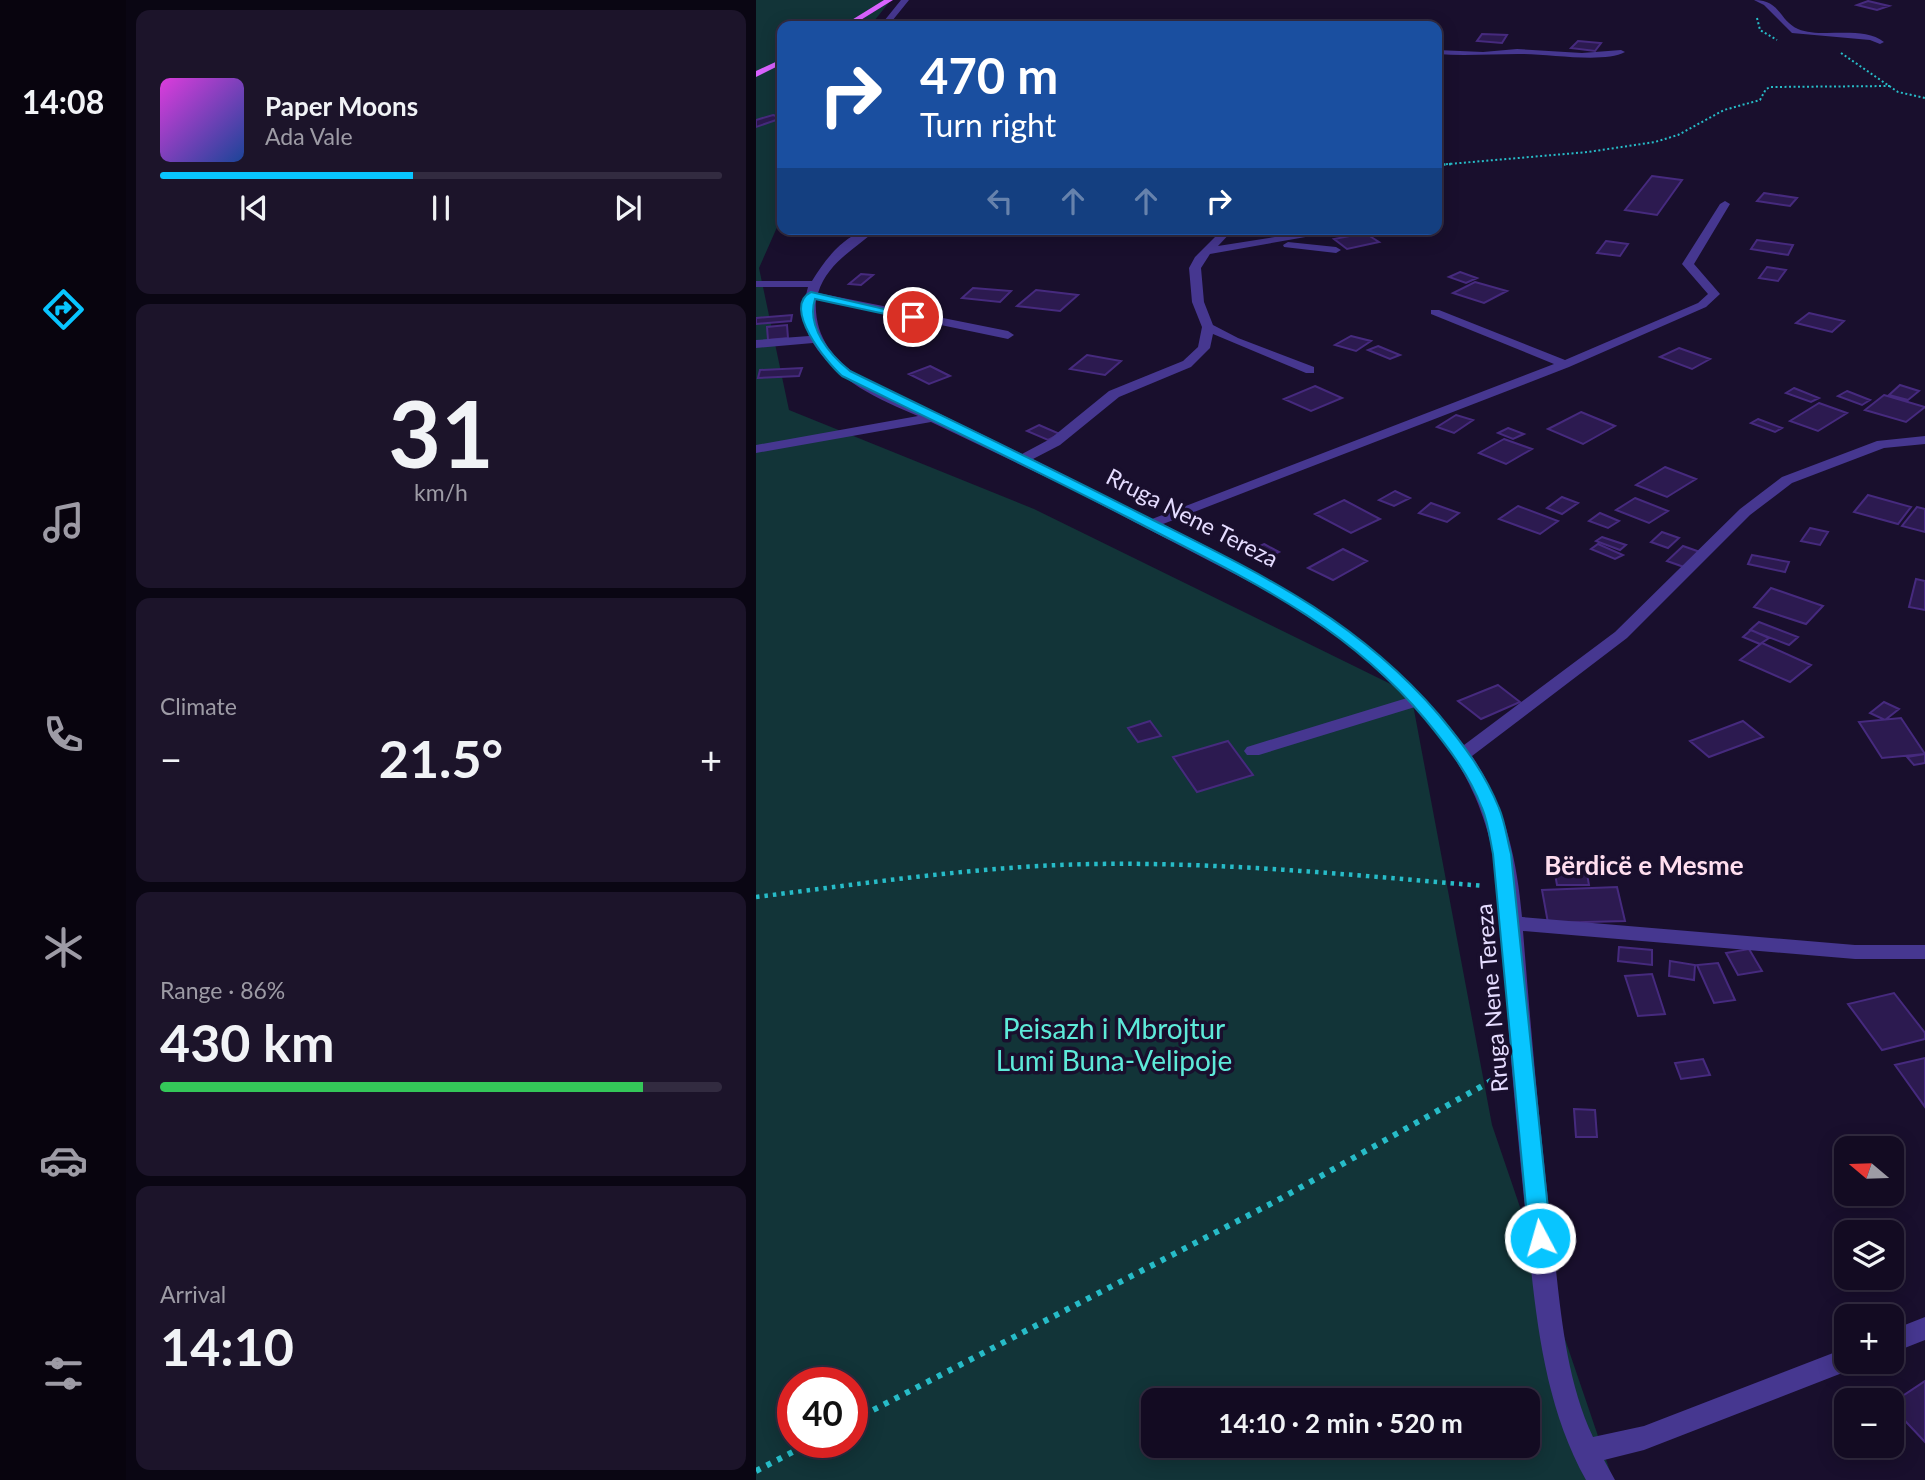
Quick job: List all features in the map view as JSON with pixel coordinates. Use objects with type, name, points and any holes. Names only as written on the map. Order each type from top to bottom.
[{"type":"main road","points":[[854,21],[889,0]]},
{"type":"main road","points":[[756,74],[777,64]]},
{"type":"street","points":[[888,21],[905,0]]},
{"type":"street","points":[[1763,1],[1795,31],[1872,38],[1880,42]]},
{"type":"street","points":[[1442,52],[1543,52],[1582,55],[1621,52]]},
{"type":"street","points":[[1151,524],[1565,364],[1702,305],[1714,293],[1688,264],[1725,204]]},
{"type":"street","points":[[813,290],[840,250],[863,235]]},
{"type":"street","points":[[1023,459],[1055,442],[1114,394],[1187,364],[1204,348],[1208,327],[1198,302],[1195,268],[1199,259],[1224,235]]},
{"type":"street","points":[[1209,251],[1311,235]]},
{"type":"street","points":[[1247,246],[1309,246],[1336,250]]},
{"type":"street","points":[[756,284],[813,290],[1007,335]]},
{"type":"street","name":"Rruga Nene Tereza","points":[[813,290],[807,305],[815,339],[830,360],[846,373],[1023,459],[1288,595],[1347,634],[1418,701],[1463,754],[1491,809],[1507,886],[1522,1061],[1552,1345],[1560,1386],[1584,1452],[1601,1480]]},
{"type":"street","points":[[1435,312],[1565,364]]},
{"type":"street","points":[[1208,327],[1234,341],[1310,370]]},
{"type":"street","points":[[756,344],[815,339]]},
{"type":"street","points":[[756,449],[896,427],[935,417]]},
{"type":"street","points":[[756,455],[876,436],[896,427]]},
{"type":"street","points":[[1463,754],[1621,635],[1745,512],[1787,480],[1882,444],[1925,440]]},
{"type":"street","points":[[1253,751],[1418,701]]},
{"type":"street","points":[[1511,923],[1855,952],[1925,952]]},
{"type":"street","points":[[1904,1337],[1925,1328]]},
{"type":"street","points":[[1584,1452],[1644,1438],[1834,1365]]},
{"type":"path","points":[[1763,1],[1756,23],[1763,32],[1781,42]]},
{"type":"path","points":[[1831,51],[1851,58],[1898,92],[1925,98]]},
{"type":"path","points":[[1442,165],[1588,152],[1655,142],[1678,135],[1724,110],[1760,100],[1766,89],[1771,87],[1890,86]]},
{"type":"path","points":[[756,897],[987,869],[1093,863],[1242,866],[1471,886],[1507,886]]},
{"type":"path","points":[[868,1413],[1278,1200],[1485,1087],[1522,1061]]},
{"type":"path","points":[[756,1471],[781,1458]]},
{"type":"green space","name":"Peisazh i Mbrojtur Lumi Buna-Velipoje","points":[[756,0],[891,0],[874,21],[777,21],[777,227],[759,268],[789,410],[1034,509],[1411,694],[1492,1125],[1613,1480],[756,1480]]},
{"type":"building","points":[[1868,1],[1889,6],[1877,10],[1857,5]]},
{"type":"building","points":[[1482,34],[1507,35],[1502,43],[1477,41]]},
{"type":"building","points":[[1578,41],[1601,43],[1595,51],[1571,48]]},
{"type":"building","points":[[777,116],[777,120],[756,127],[756,120]]},
{"type":"building","points":[[1652,176],[1682,180],[1657,215],[1625,210]]},
{"type":"building","points":[[1764,193],[1797,198],[1790,206],[1757,201]]},
{"type":"building","points":[[1368,235],[1379,242],[1347,249],[1334,239]]},
{"type":"building","points":[[1757,240],[1793,245],[1788,255],[1751,249]]},
{"type":"building","points":[[1606,241],[1628,244],[1620,256],[1597,253]]},
{"type":"building","points":[[1767,267],[1786,270],[1778,281],[1759,278]]},
{"type":"building","points":[[1460,272],[1477,278],[1466,283],[1449,277]]},
{"type":"building","points":[[861,274],[873,275],[861,285],[849,284]]},
{"type":"building","points":[[1475,282],[1507,291],[1484,303],[1453,293]]},
{"type":"building","points":[[973,288],[1011,291],[1000,302],[962,298]]},
{"type":"building","points":[[1036,290],[1078,295],[1060,311],[1017,306]]},
{"type":"building","points":[[1809,313],[1844,321],[1832,332],[1796,323]]},
{"type":"building","points":[[792,315],[791,321],[756,324],[756,318]]},
{"type":"building","points":[[787,325],[788,338],[768,340],[767,327]]},
{"type":"building","points":[[1351,336],[1371,341],[1356,351],[1335,345]]},
{"type":"building","points":[[1378,346],[1400,355],[1390,359],[1368,350]]},
{"type":"building","points":[[1679,348],[1710,359],[1692,369],[1660,357]]},
{"type":"building","points":[[1087,355],[1121,361],[1105,375],[1070,369]]},
{"type":"building","points":[[930,366],[950,376],[929,384],[909,374]]},
{"type":"building","points":[[802,368],[799,376],[758,378],[760,370]]},
{"type":"building","points":[[1900,385],[1919,391],[1908,400],[1889,395]]},
{"type":"building","points":[[1315,386],[1342,398],[1311,411],[1284,399]]},
{"type":"building","points":[[1794,388],[1819,398],[1811,402],[1786,393]]},
{"type":"building","points":[[1847,391],[1870,400],[1862,405],[1838,396]]},
{"type":"building","points":[[1884,395],[1925,407],[1906,422],[1865,410]]},
{"type":"building","points":[[1819,403],[1847,413],[1818,431],[1790,421]]},
{"type":"building","points":[[1581,412],[1615,426],[1583,444],[1548,429]]},
{"type":"building","points":[[1456,415],[1473,420],[1454,433],[1437,427]]},
{"type":"building","points":[[1758,419],[1782,428],[1775,432],[1751,423]]},
{"type":"building","points":[[1039,425],[1060,434],[1048,440],[1027,431]]},
{"type":"building","points":[[1508,428],[1524,434],[1513,439],[1498,433]]},
{"type":"building","points":[[1504,439],[1532,449],[1506,464],[1479,453]]},
{"type":"building","points":[[1665,467],[1696,479],[1667,497],[1636,485]]},
{"type":"building","points":[[1395,491],[1410,498],[1394,506],[1379,500]]},
{"type":"building","points":[[1868,495],[1911,507],[1898,524],[1854,512]]},
{"type":"building","points":[[1562,497],[1578,503],[1562,514],[1547,508]]},
{"type":"building","points":[[1635,498],[1668,511],[1649,523],[1616,510]]},
{"type":"building","points":[[1344,500],[1380,519],[1351,533],[1315,514]]},
{"type":"building","points":[[1431,503],[1459,513],[1447,522],[1419,513]]},
{"type":"building","points":[[1518,506],[1558,521],[1540,534],[1499,519]]},
{"type":"building","points":[[1917,507],[1925,509],[1925,532],[1902,526]]},
{"type":"building","points":[[1600,513],[1619,521],[1608,528],[1589,521]]},
{"type":"building","points":[[1810,528],[1828,532],[1820,545],[1801,541]]},
{"type":"building","points":[[1662,532],[1679,538],[1668,548],[1651,542]]},
{"type":"building","points":[[1602,537],[1626,545],[1620,550],[1596,541]]},
{"type":"building","points":[[1264,544],[1279,552],[1262,560],[1247,552]]},
{"type":"building","points":[[1598,544],[1623,555],[1615,559],[1591,549]]},
{"type":"building","points":[[1683,546],[1700,552],[1684,567],[1667,561]]},
{"type":"building","points":[[1343,549],[1367,561],[1333,580],[1308,568]]},
{"type":"building","points":[[1752,555],[1789,562],[1785,572],[1748,564]]},
{"type":"building","points":[[1916,579],[1925,581],[1925,610],[1909,607]]},
{"type":"building","points":[[1771,588],[1823,606],[1806,624],[1754,607]]},
{"type":"building","points":[[1759,622],[1798,637],[1789,645],[1750,630]]},
{"type":"building","points":[[1751,630],[1769,638],[1760,644],[1743,637]]},
{"type":"building","points":[[1762,643],[1811,665],[1790,682],[1740,660]]},
{"type":"building","points":[[1498,685],[1520,702],[1481,719],[1458,701]]},
{"type":"building","points":[[1884,702],[1899,709],[1885,720],[1870,713]]},
{"type":"building","points":[[1901,718],[1925,754],[1882,758],[1859,722]]},
{"type":"building","points":[[1150,721],[1161,736],[1138,742],[1128,728]]},
{"type":"building","points":[[1743,721],[1763,737],[1709,757],[1690,741]]},
{"type":"building","points":[[1228,741],[1253,775],[1197,792],[1173,757]]},
{"type":"building","points":[[1925,754],[1925,763],[1914,765],[1907,757]]},
{"type":"building","points":[[1554,868],[1586,868],[1589,885],[1557,885]]},
{"type":"building","points":[[1617,887],[1625,921],[1548,923],[1542,890]]},
{"type":"building","points":[[1619,947],[1652,950],[1652,965],[1618,961]]},
{"type":"building","points":[[1749,949],[1762,971],[1738,975],[1726,953]]},
{"type":"building","points":[[1670,961],[1695,965],[1694,980],[1669,976]]},
{"type":"building","points":[[1718,963],[1735,1000],[1714,1003],[1697,965]]},
{"type":"building","points":[[1652,974],[1665,1014],[1638,1016],[1625,976]]},
{"type":"building","points":[[1894,993],[1925,1033],[1925,1039],[1882,1050],[1848,1004]]},
{"type":"building","points":[[1925,1058],[1925,1107],[1895,1065]]},
{"type":"building","points":[[1703,1059],[1710,1075],[1681,1079],[1675,1063]]},
{"type":"building","points":[[1574,1109],[1595,1110],[1597,1137],[1576,1137]]},
{"type":"building","points":[[1925,1381],[1925,1442],[1904,1420],[1904,1395]]},
{"type":"district","name":"Bërdicë e Mesme","points":[[1644,866]]},
{"type":"route","points":[[913,317],[863,304],[811,295],[807,305],[815,339],[830,360],[846,373],[1044,470],[1288,595],[1347,634],[1381,664],[1414,696],[1463,754],[1491,809],[1502,854],[1511,923],[1525,1104],[1540,1238]]}]
